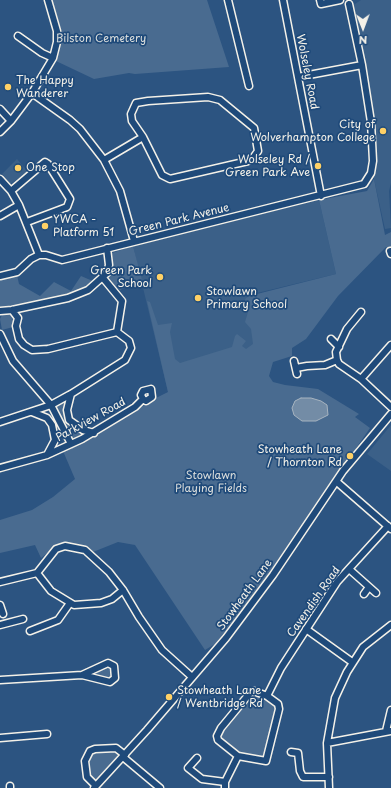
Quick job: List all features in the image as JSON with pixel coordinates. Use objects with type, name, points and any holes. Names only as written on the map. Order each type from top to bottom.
[{"type":"street","points":[[0,132],[11,121],[32,93],[53,58],[57,42],[57,31],[48,0]]},
{"type":"street","points":[[228,0],[249,86]]},
{"type":"street","name":"Wolseley Road","points":[[283,0],[321,196]]},
{"type":"street","points":[[298,76],[362,65],[350,2],[345,4],[341,0],[321,4],[320,0]]},
{"type":"street","points":[[18,36],[42,53],[53,58]]},
{"type":"street","name":"Green Park Avenue","points":[[39,255],[46,255],[62,260],[321,196],[355,187],[368,181],[373,161],[371,122],[362,65]]},
{"type":"street","points":[[32,93],[80,129],[104,160],[120,191],[134,241]]},
{"type":"street","points":[[216,98],[254,128],[258,151],[248,162],[170,179],[162,175],[143,137],[132,117],[136,103],[148,101],[216,98]]},
{"type":"street","points":[[0,109],[11,121]]},
{"type":"street","points":[[104,160],[143,137]]},
{"type":"street","points":[[11,191],[45,162],[48,164],[70,199],[67,207],[27,222]]},
{"type":"street","points":[[0,178],[11,191],[19,205],[39,255],[17,272],[0,276]]},
{"type":"street","points":[[0,216],[19,205]]},
{"type":"street","points":[[0,311],[12,310],[68,298],[88,290],[102,278],[108,269],[107,248]]},
{"type":"street","points":[[102,278],[122,301],[117,332]]},
{"type":"street","points":[[0,422],[32,412],[71,394],[125,360],[130,352],[131,344],[126,338],[117,332],[48,349],[32,350],[24,346],[19,339],[16,326],[18,318],[27,307]]},
{"type":"street","points":[[12,310],[18,318]]},
{"type":"street","points":[[361,312],[347,329],[336,352],[337,360],[339,364],[361,379],[391,407]]},
{"type":"street","points":[[0,334],[13,360],[51,404],[71,444]]},
{"type":"street","points":[[331,339],[339,347]]},
{"type":"street","points":[[361,379],[391,344]]},
{"type":"street","points":[[294,361],[296,371],[307,366],[325,365],[337,360]]},
{"type":"street","points":[[71,394],[67,410],[69,420],[83,430],[94,433]]},
{"type":"street","name":"Parkview Road","points":[[0,468],[47,454],[94,433],[135,408],[143,399]]},
{"type":"street","points":[[32,412],[47,418],[52,425],[55,440],[47,454]]},
{"type":"street","name":"Stowheath Lane","points":[[96,787],[226,638],[273,575],[337,482],[342,471],[391,414]]},
{"type":"street","points":[[337,482],[390,528]]},
{"type":"street","name":"Cavendish Road","points":[[267,696],[281,668],[337,582],[390,528]]},
{"type":"street","points":[[0,582],[37,573],[56,549],[66,546],[85,550],[123,590],[139,617],[162,650],[192,677]]},
{"type":"street","points":[[349,570],[376,593]]},
{"type":"street","points":[[37,573],[51,591],[70,603],[84,605],[101,603],[112,599],[123,590]]},
{"type":"street","points":[[364,594],[369,587]]},
{"type":"street","points":[[30,631],[58,620],[70,603]]},
{"type":"street","points":[[0,605],[4,614]]},
{"type":"street","points":[[0,625],[23,619]]},
{"type":"street","points":[[329,788],[327,743],[335,698],[352,662],[364,647],[391,625]]},
{"type":"street","points":[[306,630],[352,662]]},
{"type":"street","points":[[0,680],[82,674],[108,663],[114,666],[115,678],[110,682],[82,674]]},
{"type":"street","points":[[254,691],[267,696],[276,701],[278,709],[268,758],[266,761],[261,762],[238,756],[218,740],[217,734],[250,693],[254,691]]},
{"type":"street","points":[[327,743],[389,731],[391,710]]},
{"type":"street","points":[[0,738],[47,734]]},
{"type":"street","points":[[96,787],[87,777],[85,761],[90,751],[95,749],[116,748],[160,788]]},
{"type":"street","points":[[291,752],[299,750],[300,771],[303,777],[329,777]]},
{"type":"street","points":[[197,758],[188,768],[202,779],[225,785],[238,756]]},
{"type":"shaded area","name":"City of Wolverhampton College","points":[[361,0],[391,0],[391,183],[389,191],[391,228],[385,229],[374,179],[376,151],[373,111],[352,6]]},
{"type":"shaded area","points":[[17,159],[28,172],[10,184],[2,174]]},
{"type":"shaded area","name":"Stowlawn Primary School","points":[[319,200],[336,274],[249,295],[262,344],[168,392],[133,246]]},
{"type":"shaded area","points":[[301,398],[311,398],[321,401],[327,405],[328,415],[316,421],[302,421],[294,415],[292,408],[295,401]]},
{"type":"shaded area","points":[[391,425],[391,471],[367,454]]},
{"type":"green space","name":"Bilston Cemetery","points":[[52,0],[207,0],[229,67],[135,74],[129,73],[94,79],[56,61],[62,32]]},
{"type":"green space","name":"Stowlawn Playing Fields","points":[[374,179],[385,235],[391,232],[391,248],[386,247],[338,296],[306,339],[292,348],[292,356],[273,362],[269,376],[273,382],[318,389],[359,414],[355,417],[370,428],[252,598],[215,644],[205,650],[135,545],[118,542],[93,552],[78,545],[66,544],[55,547],[41,558],[35,545],[0,553],[0,520],[32,510],[53,497],[75,479],[63,451],[103,431],[168,392],[147,301],[150,302],[158,325],[172,323],[170,332],[175,359],[180,363],[232,347],[237,334],[246,341],[242,346],[246,349],[253,344],[251,329],[245,322],[248,312],[245,299],[249,296],[336,274],[319,200],[367,191]]},
{"type":"green space","points":[[133,246],[142,280],[120,290],[106,279],[113,265],[112,253]]},
{"type":"green space","points":[[17,275],[19,284],[40,296],[54,282],[71,291],[81,276],[95,282],[88,288],[66,297],[0,309],[0,279]]},
{"type":"green space","points":[[10,314],[14,322],[13,327],[2,330],[0,319],[2,315]]},
{"type":"green space","points":[[63,401],[65,403],[71,424],[83,434],[83,436],[75,440],[72,438],[55,405]]},
{"type":"green space","points":[[107,667],[110,668],[113,674],[110,680],[89,674]]},
{"type":"green space","points":[[253,695],[259,695],[274,704],[276,707],[266,755],[262,758],[239,754],[222,739],[221,735]]},
{"type":"green space","points":[[97,752],[119,752],[117,757],[96,781],[91,780],[87,760],[89,757]]},
{"type":"place","name":"The Happy Wanderer","points":[[8,87]]},
{"type":"place","name":"City of Wolverhampton College","points":[[383,131]]},
{"type":"place","name":"Wolseley Rd / Green Park Ave","points":[[318,166]]},
{"type":"place","name":"One Stop","points":[[18,168]]},
{"type":"place","name":"YWCA - Platform 51","points":[[45,226]]},
{"type":"place","name":"Green Park School","points":[[160,277]]},
{"type":"place","name":"Stowlawn Primary School","points":[[198,298]]},
{"type":"place","name":"Stowheath Lane / Thornton Rd","points":[[350,456]]},
{"type":"place","name":"Stowheath Lane / Wentbridge Rd","points":[[169,697]]}]
